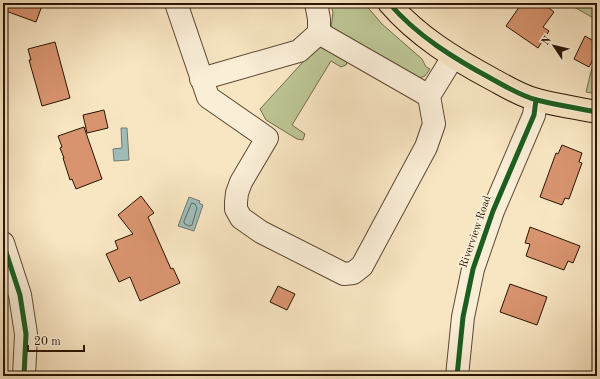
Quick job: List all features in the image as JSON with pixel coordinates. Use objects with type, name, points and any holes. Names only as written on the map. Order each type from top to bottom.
[{"type":"main road","points":[[389,3],[419,32],[453,57],[512,90],[536,100],[597,112]]},
{"type":"street","points":[[176,3],[208,97],[267,138],[241,182],[237,193],[236,209],[241,218],[261,232],[344,274],[354,273],[362,266],[426,147],[434,124],[429,96],[453,57]]},
{"type":"street","points":[[202,79],[299,50],[319,33],[319,18],[316,3]]},
{"type":"street","points":[[319,33],[429,96]]},
{"type":"street","name":"Riverview Road","points":[[456,376],[462,317],[473,269],[493,211],[534,115],[536,100]]},
{"type":"street","points":[[3,243],[20,296],[26,334],[24,376]]},
{"type":"green space","points":[[330,3],[364,3],[382,24],[422,59],[426,67],[430,69],[425,76],[420,78],[331,29],[333,12]]},
{"type":"green space","points":[[567,3],[597,3],[597,20]]},
{"type":"green space","points":[[320,47],[348,60],[346,65],[341,67],[331,61],[292,125],[305,134],[303,140],[297,139],[266,120],[260,109],[313,51]]},
{"type":"green space","points":[[597,47],[597,94],[586,92]]},
{"type":"water","points":[[121,128],[127,128],[129,160],[114,161],[113,149],[122,148]]},
{"type":"water","points":[[189,197],[200,201],[199,203],[203,205],[194,231],[178,226]]},
{"type":"building","points":[[3,3],[43,3],[36,22],[3,10]]},
{"type":"building","points":[[522,3],[552,3],[549,8],[554,12],[543,27],[549,31],[538,48],[506,26]]},
{"type":"building","points":[[585,36],[597,43],[597,52],[589,67],[574,59]]},
{"type":"building","points":[[55,42],[70,98],[42,106],[29,60],[31,60],[28,49]]},
{"type":"building","points":[[104,110],[108,128],[87,133],[83,115]]},
{"type":"building","points":[[84,127],[102,179],[76,189],[72,179],[70,180],[60,148],[62,147],[58,136]]},
{"type":"building","points":[[562,145],[582,153],[579,162],[582,163],[569,199],[565,198],[562,205],[540,197],[556,153],[558,154]]},
{"type":"building","points":[[141,196],[154,213],[148,217],[171,269],[173,268],[180,283],[140,301],[130,277],[119,282],[106,254],[118,249],[115,241],[133,234],[118,215]]},
{"type":"building","points":[[530,227],[580,246],[573,263],[568,261],[564,270],[526,256],[530,244],[525,243]]},
{"type":"building","points":[[510,284],[547,297],[537,325],[500,312]]},
{"type":"building","points":[[278,286],[295,294],[287,310],[270,302]]},
{"type":"cycle path","points":[[389,3],[412,26],[437,46],[514,91],[537,100],[597,112]]},
{"type":"cycle path","points":[[457,376],[463,317],[473,269],[493,211],[534,115],[536,100]]},
{"type":"cycle path","points":[[3,243],[20,295],[26,334],[24,376]]}]
